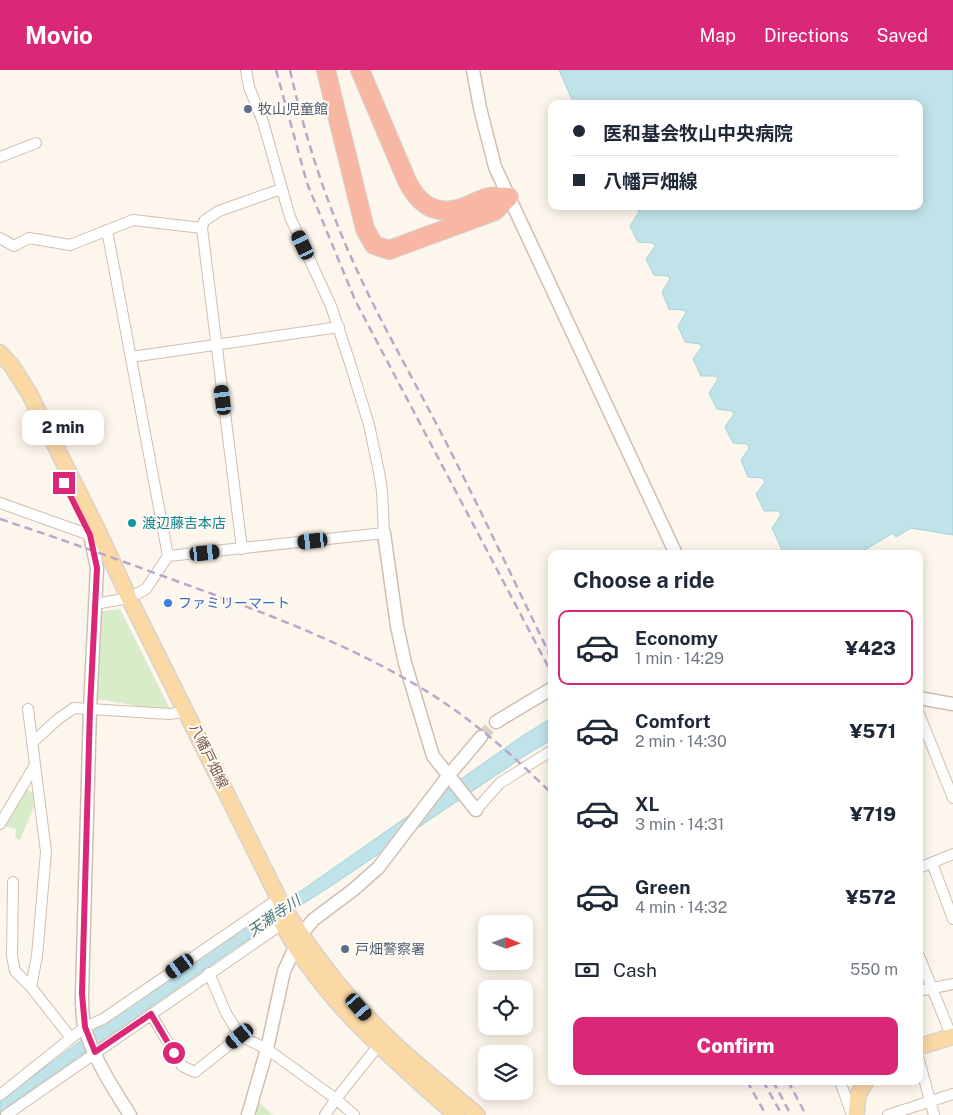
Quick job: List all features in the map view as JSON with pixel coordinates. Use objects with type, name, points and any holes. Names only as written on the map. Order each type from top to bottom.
[{"type":"highway","points":[[326,70],[365,229],[374,244],[389,250],[495,211],[508,197]]},
{"type":"highway","points":[[360,70],[407,181],[413,194],[419,200],[436,210],[444,210],[462,208],[490,197],[508,197]]},
{"type":"main road","name":"八幡戸畑線","points":[[0,353],[12,366],[29,393],[99,533],[125,600],[178,713],[284,920],[325,989],[378,1046],[456,1115]]},
{"type":"main road","name":"八幡戸畑線","points":[[0,366],[21,396],[90,535],[125,600],[275,903]]},
{"type":"main road","name":"八幡戸畑線","points":[[298,941],[388,1037],[477,1115]]},
{"type":"main road","points":[[923,1038],[952,1032]]},
{"type":"main road","points":[[923,1045],[952,1032]]},
{"type":"main road","points":[[856,1115],[858,1095],[864,1085]]},
{"type":"street","points":[[246,70],[249,86],[263,122],[290,217],[339,326],[369,425],[382,491],[384,533],[397,626],[405,663],[433,756],[476,810],[500,783],[548,752]]},
{"type":"street","points":[[474,70],[487,139],[495,168],[674,550]]},
{"type":"street","points":[[0,157],[36,142]]},
{"type":"street","points":[[242,549],[202,228],[204,221],[219,211],[281,189]]},
{"type":"street","points":[[0,238],[14,246],[29,238],[70,245],[133,220],[202,228]]},
{"type":"street","points":[[107,230],[168,556]]},
{"type":"street","points":[[131,357],[339,326]]},
{"type":"street","points":[[0,503],[90,535],[97,568],[90,708],[82,994],[86,1030],[113,1090],[130,1115]]},
{"type":"street","points":[[95,604],[125,600],[146,589],[168,556],[384,533]]},
{"type":"street","points":[[496,722],[548,691]]},
{"type":"street","points":[[923,699],[953,704]]},
{"type":"street","points":[[32,742],[58,719],[74,708],[178,713]]},
{"type":"street","points":[[28,709],[46,852],[37,956],[31,988]]},
{"type":"street","points":[[923,724],[953,798]]},
{"type":"street","points":[[248,1115],[284,971],[298,941],[312,920],[367,879],[391,853],[451,779],[481,737]]},
{"type":"street","points":[[0,824],[35,766]]},
{"type":"street","points":[[923,866],[953,854]]},
{"type":"street","points":[[932,863],[953,919]]},
{"type":"street","points":[[13,882],[12,956],[15,971],[71,1038]]},
{"type":"street","points":[[0,1095],[71,1038],[104,1019],[275,903]]},
{"type":"street","points":[[7,1112],[284,920]]},
{"type":"street","points":[[923,966],[952,1032]]},
{"type":"street","points":[[209,973],[226,1013],[240,1036],[266,1049],[354,1115]]},
{"type":"street","points":[[923,990],[953,984]]},
{"type":"street","points":[[151,1014],[182,1066],[194,1072],[240,1036]]},
{"type":"street","points":[[325,1115],[378,1046]]},
{"type":"street","points":[[923,1074],[934,1115]]},
{"type":"street","points":[[841,1085],[852,1115]]},
{"type":"street","points":[[888,1115],[953,1094]]},
{"type":"green space","points":[[120,609],[170,709],[156,709],[96,699],[97,612]]},
{"type":"green space","points":[[26,789],[33,793],[34,807],[20,840],[15,838],[16,829],[4,826]]},
{"type":"green space","points":[[256,1100],[273,1115],[252,1115]]},
{"type":"water","points":[[559,70],[953,70],[953,535],[911,528],[896,537],[893,533],[865,550],[782,550],[772,528],[781,515],[779,511],[764,511],[756,494],[765,482],[763,478],[748,477],[741,460],[749,448],[747,444],[733,443],[725,427],[734,414],[732,411],[717,409],[709,393],[718,379],[716,376],[701,376],[693,359],[702,347],[700,344],[685,342],[678,326],[686,313],[684,310],[669,309],[662,292],[670,279],[668,276],[654,275],[646,259],[655,246],[653,243],[638,242],[630,226],[639,212],[638,210],[923,210],[923,100],[572,100]]},
{"type":"water","name":"天瀬寺川","points":[[548,720],[548,742],[238,946],[9,1105],[0,1115],[0,1101],[103,1024],[222,942],[305,888]]},
{"type":"tunnel","points":[[481,737],[496,722]]},
{"type":"railway","points":[[276,70],[307,183],[355,300],[548,666]]},
{"type":"railway","points":[[290,70],[311,151],[329,204],[350,256],[466,482],[548,651]]},
{"type":"railway","points":[[0,519],[246,607],[310,632],[372,661],[431,694],[463,716],[509,753],[548,790]]},
{"type":"railway","points":[[749,1085],[766,1115]]},
{"type":"railway","points":[[765,1085],[782,1115]]},
{"type":"railway","points":[[775,1085],[791,1115]]},
{"type":"railway","points":[[790,1085],[806,1115]]},
{"type":"place","name":"牧山児童館","points":[[248,109]]},
{"type":"place","name":"渡辺藤吉本店","points":[[132,523]]},
{"type":"place","name":"ファミリーマート","points":[[168,603]]},
{"type":"place","name":"戸畑警察署","points":[[345,949]]},
{"type":"route","points":[[64,483],[90,535],[97,568],[90,708],[82,994],[85,1027],[95,1052],[151,1014],[174,1053]]}]
